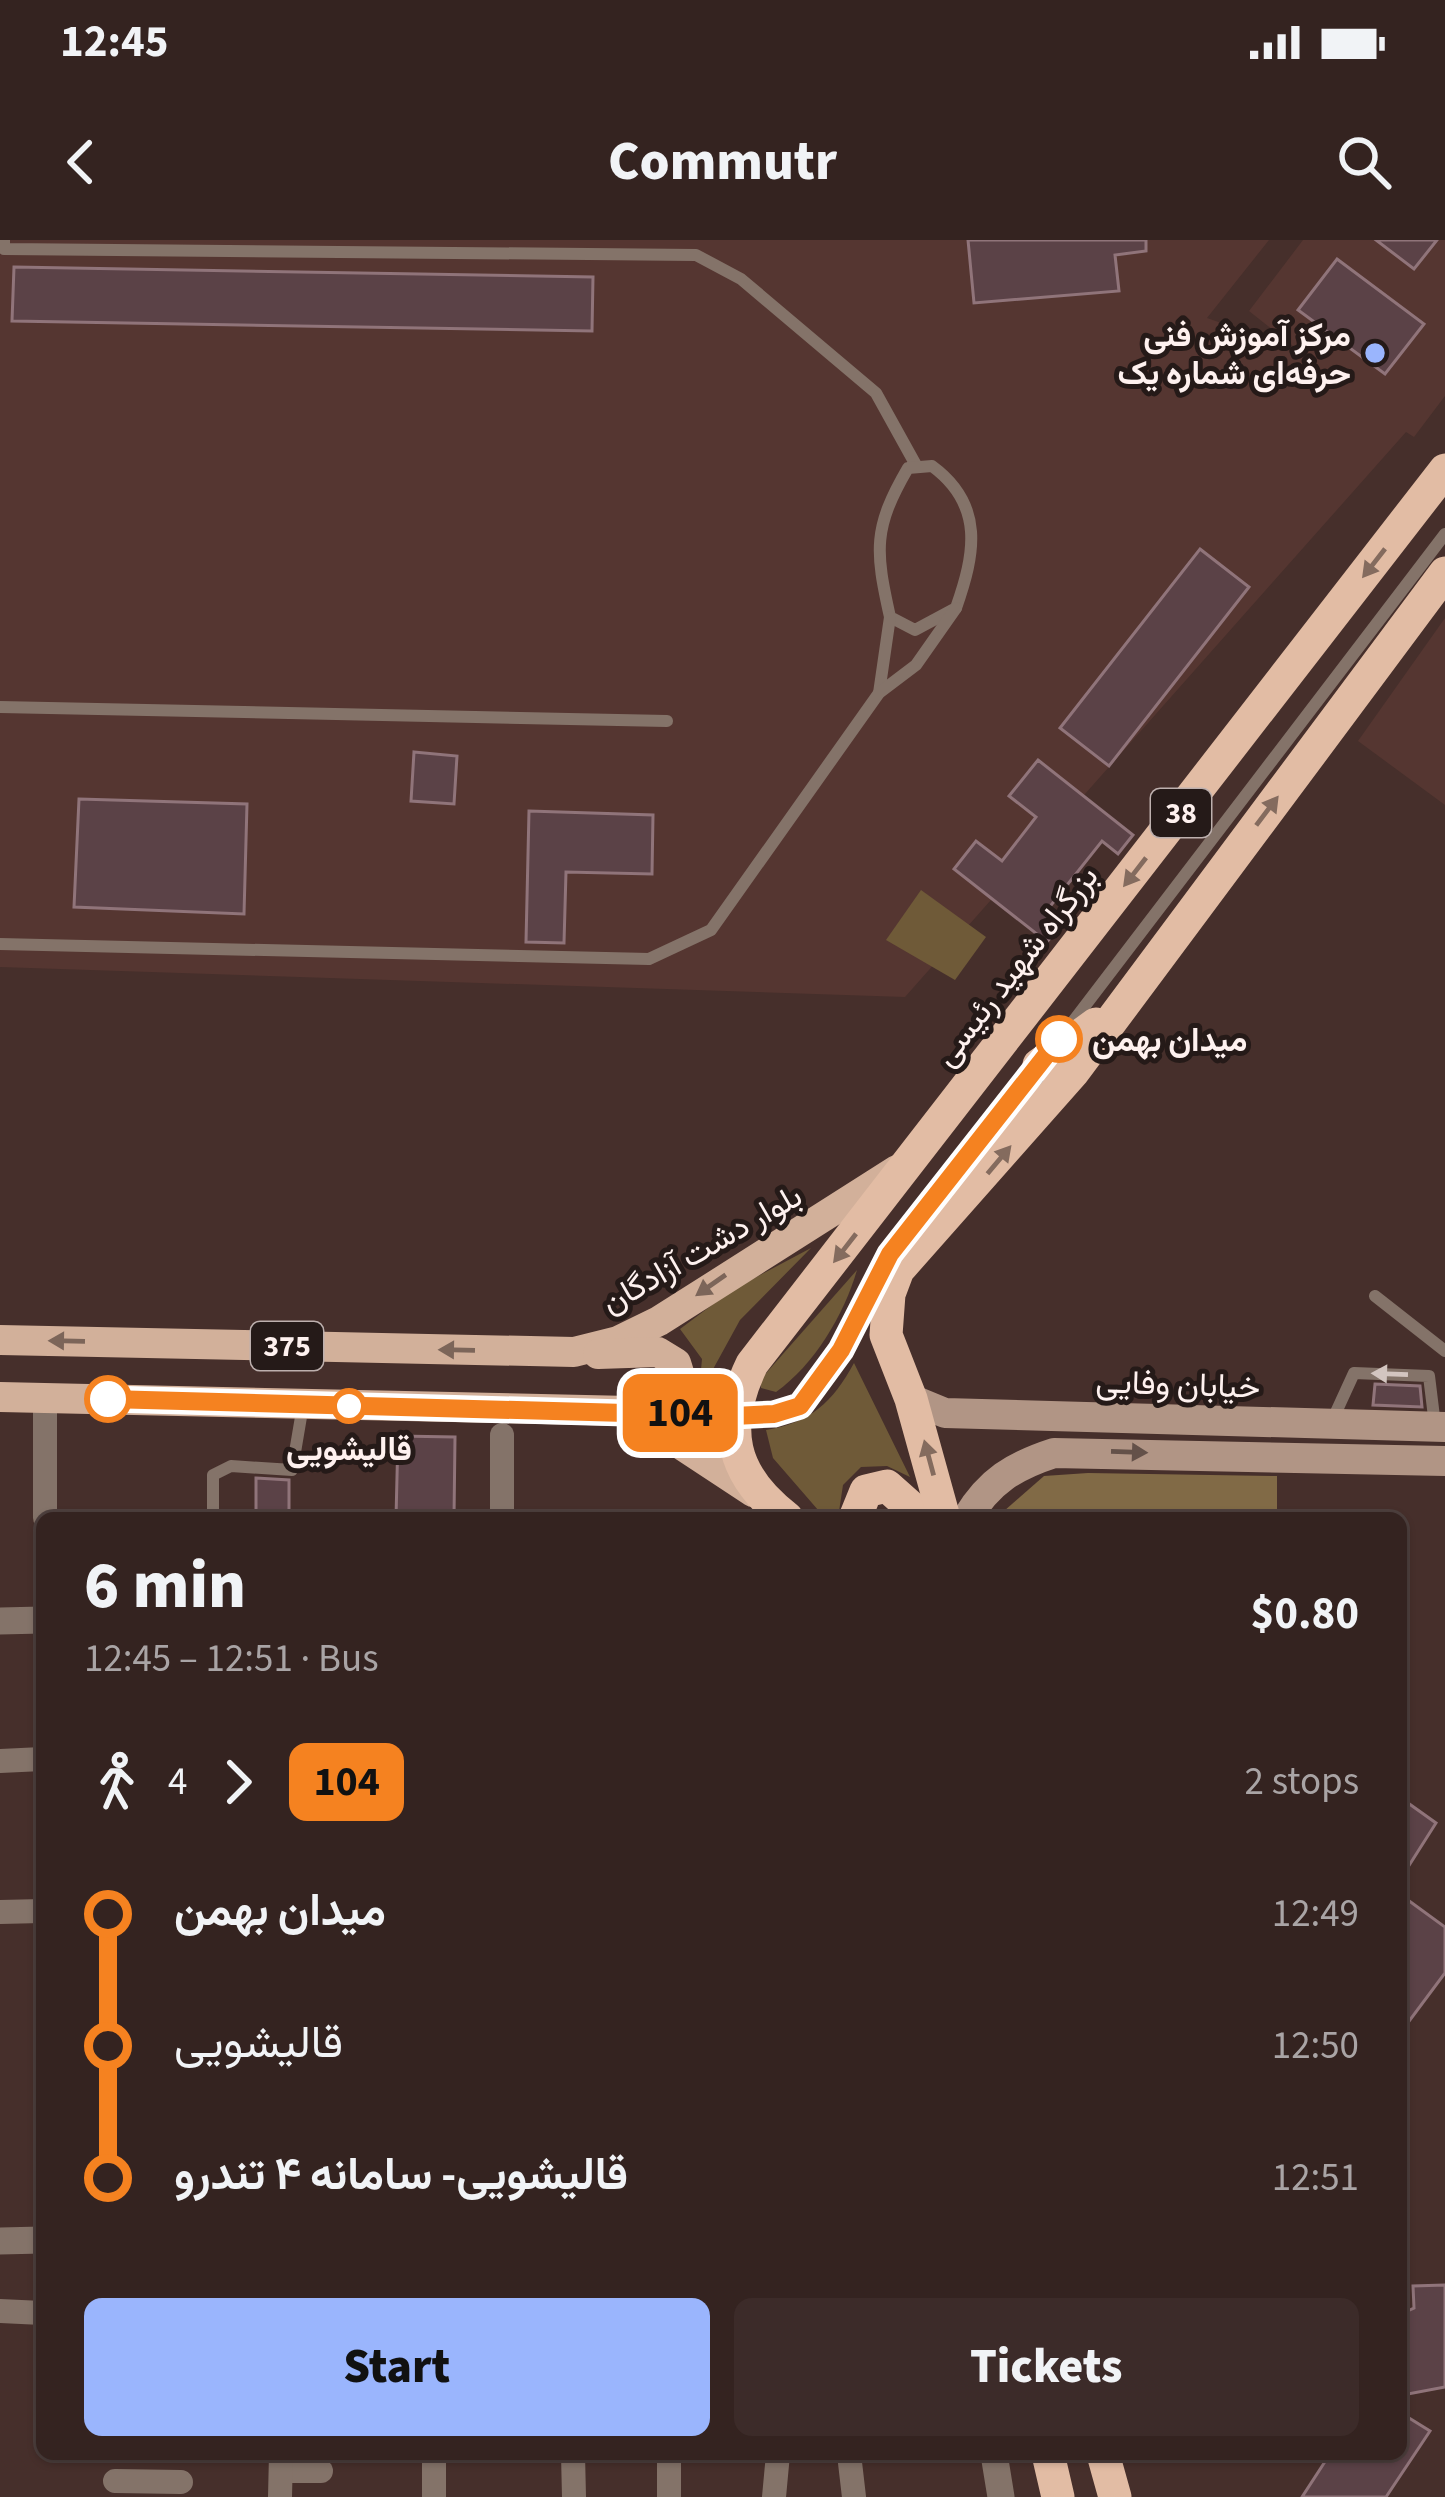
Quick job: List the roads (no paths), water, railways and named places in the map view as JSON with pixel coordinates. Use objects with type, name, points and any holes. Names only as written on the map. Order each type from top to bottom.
[{"type":"highway","name":"بزرگراه شهید رئیسی","points":[[734,1416],[752,1364],[1445,470]]},
{"type":"highway","name":"38","points":[[942,1512],[911,1399],[886,1335],[889,1294],[898,1270],[998,1162],[1122,1006],[1445,572]]},
{"type":"highway","points":[[1040,1065],[1122,1006]]},
{"type":"highway","points":[[734,1416],[741,1467],[753,1492],[779,1512]]},
{"type":"highway","points":[[857,1512],[866,1491],[886,1486],[916,1512]]},
{"type":"highway","points":[[1049,2460],[1058,2497]]},
{"type":"highway","points":[[1105,2460],[1114,2497]]},
{"type":"main road","name":"بلوار دشت آزادگان","points":[[0,1340],[574,1352],[659,1321],[916,1156]]},
{"type":"main road","points":[[574,1352],[658,1352],[672,1358],[680,1376],[674,1389],[630,1411]]},
{"type":"main road","name":"375","points":[[0,1397],[630,1411]]},
{"type":"main road","name":"خیابان وفایی","points":[[911,1399],[945,1412],[1440,1427]]},
{"type":"main road","points":[[630,1411],[753,1492]]},
{"type":"main road","points":[[970,1512],[981,1494],[1015,1465],[1054,1453],[1445,1461]]},
{"type":"street","points":[[45,1398],[45,1512]]},
{"type":"street","points":[[502,1435],[502,1512]]},
{"type":"street","points":[[0,1621],[36,1620]]},
{"type":"street","points":[[0,1761],[36,1760]]},
{"type":"street","points":[[0,1912],[36,1911]]},
{"type":"street","points":[[0,2241],[36,2240]]},
{"type":"street","points":[[0,2311],[36,2313]]},
{"type":"street","points":[[434,2460],[434,2497]]},
{"type":"street","points":[[573,2460],[574,2497]]},
{"type":"street","points":[[669,2460],[669,2497]]},
{"type":"street","points":[[774,2497],[777,2460]]},
{"type":"street","points":[[850,2460],[854,2497]]},
{"type":"street","points":[[995,2460],[1001,2497]]},
{"type":"street","points":[[280,2497],[281,2462],[321,2471]]},
{"type":"street","points":[[115,2489],[181,2482]]},
{"type":"lane","points":[[4,240],[4,249],[696,255],[741,279],[876,393],[917,467]]},
{"type":"lane","points":[[0,944],[649,959],[711,930],[879,693],[916,665],[956,608],[974,555],[969,519],[953,482],[932,466],[908,468],[883,511],[878,564],[890,617],[879,693]]},
{"type":"lane","points":[[630,1411],[734,1416],[774,1414],[800,1406],[841,1350],[890,1254],[1445,534]]},
{"type":"lane","points":[[890,617],[915,629],[956,608]]},
{"type":"lane","points":[[0,706],[667,721]]},
{"type":"lane","points":[[1376,1296],[1445,1351]]},
{"type":"lane","points":[[1331,1424],[1354,1373],[1389,1373],[1429,1376],[1440,1427]]},
{"type":"lane","points":[[213,1512],[213,1475],[231,1466],[292,1470],[303,1405]]},
{"type":"place","name":"مرکز آموزش فنی حرفه‌ای شماره یک","points":[[1375,353]]},
{"type":"place","name":"میدان بهمن","points":[[1059,1039]]},
{"type":"place","name":"قالیشویی","points":[[349,1406]]}]
